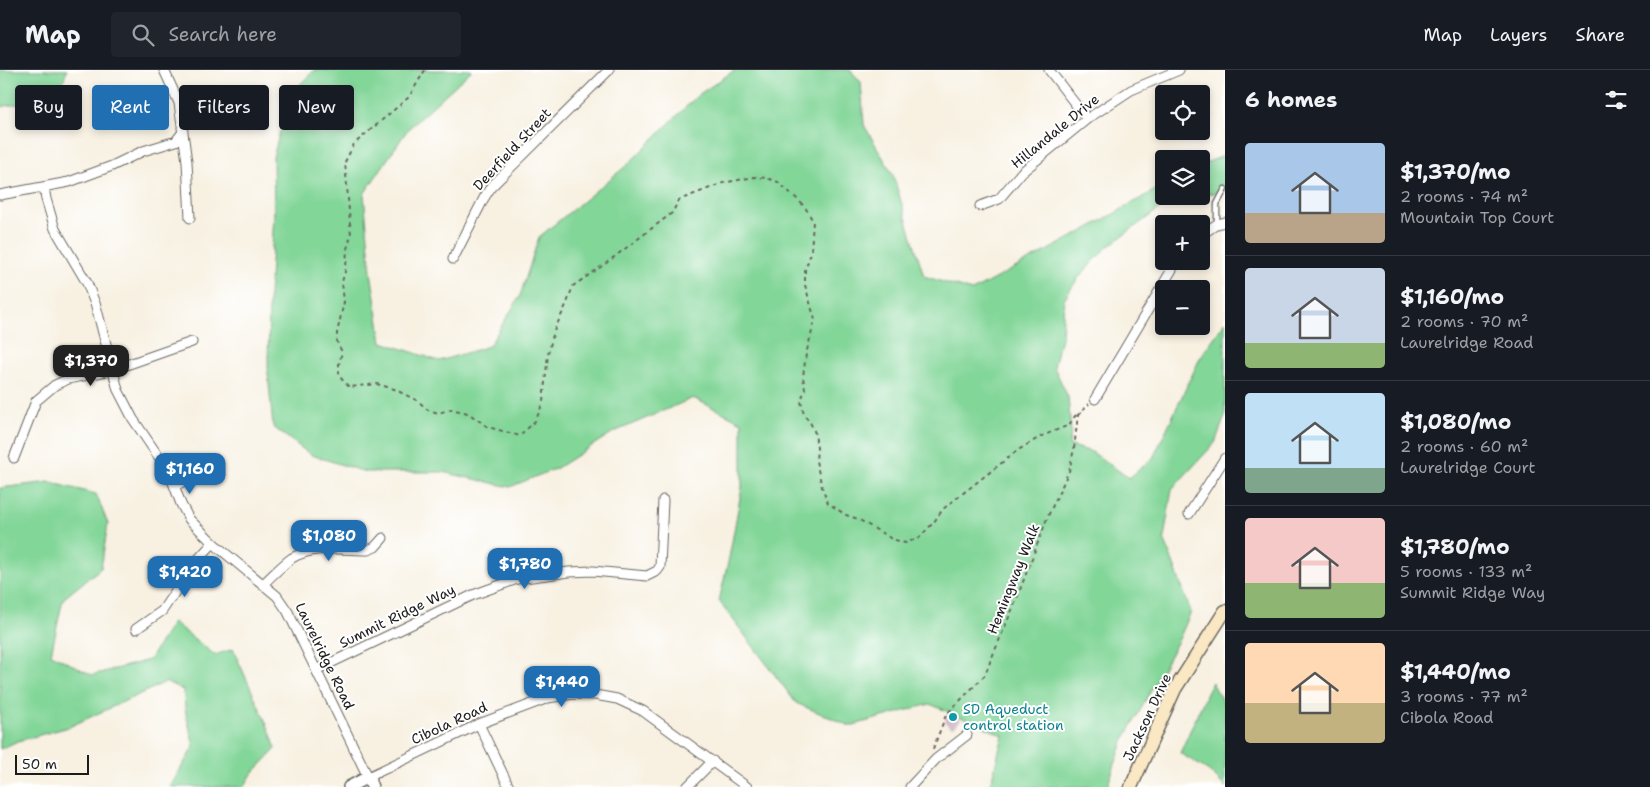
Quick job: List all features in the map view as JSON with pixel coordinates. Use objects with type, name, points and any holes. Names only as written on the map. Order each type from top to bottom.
[{"type":"main road","name":"Jackson Drive","points":[[1131,787],[1175,688],[1225,610]]},
{"type":"street","points":[[164,70],[179,103]]},
{"type":"street","name":"Deerfield Street","points":[[452,259],[491,188],[609,70]]},
{"type":"street","points":[[1048,70],[1087,119]]},
{"type":"street","name":"Hillandale Drive","points":[[980,206],[999,199],[1022,172],[1087,119],[1131,90],[1179,70]]},
{"type":"street","points":[[0,195],[70,182],[112,166],[143,151],[176,140],[183,132],[182,130]]},
{"type":"street","points":[[182,130],[187,162],[190,218]]},
{"type":"street","name":"Laurelridge Road","points":[[44,187],[55,228],[87,283],[96,306],[118,390],[133,419],[169,472],[181,504],[190,519],[213,543],[277,596],[288,612],[370,782]]},
{"type":"street","points":[[1210,230],[1221,223]]},
{"type":"street","points":[[1095,399],[1172,270]]},
{"type":"street","points":[[14,458],[36,401],[55,385],[68,379],[112,370],[192,342]]},
{"type":"street","points":[[1189,514],[1225,458]]},
{"type":"street","points":[[175,486],[211,466]]},
{"type":"street","name":"Summit Ridge Way","points":[[316,670],[473,594],[517,579],[569,572],[593,571],[647,576],[657,571],[660,567],[663,500]]},
{"type":"street","points":[[263,584],[291,559],[304,553],[321,550],[368,550],[375,547],[383,538]]},
{"type":"street","points":[[136,629],[162,610],[193,565],[213,543]]},
{"type":"street","name":"Cibola Road","points":[[349,787],[370,782],[480,724],[548,698],[573,694],[617,699],[644,711],[747,787]]},
{"type":"street","points":[[480,724],[509,787]]},
{"type":"street","points":[[910,787],[940,756],[967,735]]},
{"type":"street","points":[[687,787],[713,761]]},
{"type":"lane","points":[[1221,223],[1217,204],[1225,189]]},
{"type":"path","points":[[425,70],[408,97],[354,144],[344,162],[351,235],[342,282],[344,302],[337,333],[337,342],[342,352],[338,364],[339,376],[349,387],[378,384],[394,389],[418,401],[428,410],[439,412],[451,409],[468,413],[488,427],[520,436],[536,420],[543,402],[548,354],[554,331],[573,286],[672,213],[678,200],[723,183],[754,177],[767,178],[778,182],[805,207],[813,220],[811,253],[805,270],[805,285],[815,320],[806,354],[803,377],[805,389],[801,401],[804,415],[815,433],[816,461],[828,503],[846,515],[858,519],[892,539],[905,543],[919,538],[943,509],[1018,450],[1048,433],[1069,425],[1075,416],[1095,399]]},
{"type":"path","name":"Hemingway Walk","points":[[940,756],[933,749],[944,720],[953,706],[985,674],[1015,603],[1048,516],[1068,471],[1074,449],[1077,419],[1081,412]]},
{"type":"shaded area","points":[[953,708],[961,720],[954,727],[950,727],[945,722],[946,716]]},
{"type":"green space","points":[[0,70],[67,70],[62,85],[15,85],[15,104],[0,107]]},
{"type":"green space","points":[[314,70],[472,70],[408,129],[364,194],[371,272],[382,342],[439,361],[489,346],[520,296],[539,237],[626,166],[698,95],[735,70],[850,70],[861,82],[864,125],[893,175],[924,276],[972,291],[1155,190],[1155,205],[1165,205],[1106,248],[1079,277],[1064,299],[1062,334],[1054,367],[1068,397],[1071,431],[1069,445],[1092,452],[1129,478],[1153,458],[1201,356],[1225,322],[1225,416],[1215,443],[1172,489],[1164,538],[1191,612],[1179,639],[1123,742],[1107,787],[990,787],[1003,735],[930,704],[850,726],[796,703],[719,601],[742,487],[742,422],[693,398],[612,433],[557,468],[510,487],[442,472],[365,472],[311,455],[273,427],[268,374],[269,295],[274,214],[273,157],[280,130],[354,130],[354,85],[300,85]]},
{"type":"green space","points":[[1225,155],[1225,191],[1210,194],[1210,161]]},
{"type":"green space","points":[[49,482],[96,494],[108,524],[101,568],[63,599],[51,654],[92,675],[149,660],[173,622],[215,655],[233,649],[276,749],[252,774],[244,787],[170,787],[194,746],[186,714],[183,690],[166,682],[69,727],[18,741],[0,749],[0,488]]},
{"type":"green space","points":[[1212,682],[1225,706],[1225,787],[1209,771],[1180,753]]},
{"type":"place","name":"SD Aqueduct control station","points":[[953,717]]}]
